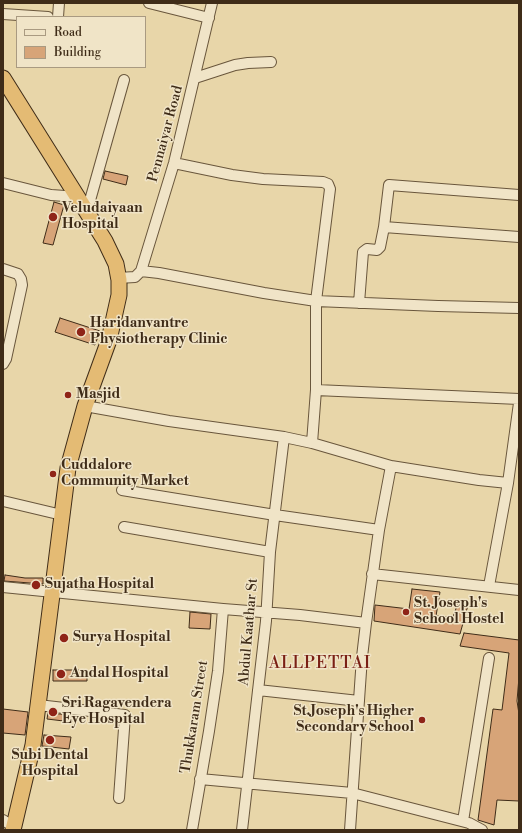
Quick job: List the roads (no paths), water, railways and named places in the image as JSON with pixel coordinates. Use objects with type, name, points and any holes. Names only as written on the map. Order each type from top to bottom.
[{"type":"highway","points":[[3,78],[106,241],[116,264],[119,295],[109,340],[85,406],[68,468],[33,745],[10,825]]},
{"type":"street","points":[[58,16],[60,3]]},
{"type":"street","points":[[149,3],[209,18]]},
{"type":"street","name":"Pennaiyar Road","points":[[138,274],[174,163],[212,3]]},
{"type":"street","points":[[3,14],[33,16]]},
{"type":"street","points":[[195,78],[248,62],[271,62]]},
{"type":"street","points":[[87,211],[124,80]]},
{"type":"street","points":[[174,163],[232,175],[263,179],[323,182],[328,184],[330,189],[316,301],[316,390],[312,443]]},
{"type":"street","points":[[3,183],[52,195],[79,197]]},
{"type":"street","points":[[359,303],[363,252],[367,249],[377,250],[380,247],[389,185],[519,195]]},
{"type":"street","points":[[384,227],[519,237]]},
{"type":"street","points":[[3,269],[18,274],[22,285],[6,359],[3,364]]},
{"type":"street","points":[[118,278],[138,274],[158,273],[316,301],[519,308]]},
{"type":"street","points":[[119,295],[138,274]]},
{"type":"street","points":[[316,390],[519,399]]},
{"type":"street","points":[[489,586],[508,483],[519,403]]},
{"type":"street","points":[[85,406],[169,421],[284,437],[312,443],[391,466],[479,480],[508,483]]},
{"type":"street","name":"Abdul Kaathar St","points":[[242,830],[267,611],[270,552],[284,437]]},
{"type":"street","points":[[350,830],[366,623],[379,530],[391,466]]},
{"type":"street","points":[[122,490],[379,530]]},
{"type":"street","points":[[3,501],[62,514]]},
{"type":"street","points":[[124,527],[270,552]]},
{"type":"street","points":[[372,574],[519,590]]},
{"type":"street","points":[[3,587],[223,609],[267,611],[366,623]]},
{"type":"street","name":"Thukkaram Street","points":[[192,830],[218,671],[223,609]]},
{"type":"street","points":[[463,821],[489,658]]},
{"type":"street","points":[[258,690],[359,702]]},
{"type":"street","points":[[38,705],[125,715],[119,798]]},
{"type":"street","points":[[200,779],[352,794],[463,821],[482,830]]},
{"type":"place","name":"Veludaiyaan Hospital","points":[[53,217]]},
{"type":"place","name":"Haridanvantre Physiotherapy Clinic","points":[[81,332]]},
{"type":"place","name":"Masjid","points":[[68,395]]},
{"type":"place","name":"Cuddalore Community Market","points":[[53,474]]},
{"type":"place","name":"Sujatha Hospital","points":[[36,585]]},
{"type":"place","name":"St. Joseph's School Hostel","points":[[406,612]]},
{"type":"place","name":"Surya Hospital","points":[[64,638]]},
{"type":"place","name":"Andal Hospital","points":[[61,674]]},
{"type":"place","name":"Sri Ragavendera Eye Hospital","points":[[53,712]]},
{"type":"place","name":"St.Joseph's Higher Secondary School","points":[[422,720]]},
{"type":"place","name":"Subi Dental Hospital","points":[[50,740]]},
{"type":"district","name":"ALLPETTAI","points":[[320,664]]}]
